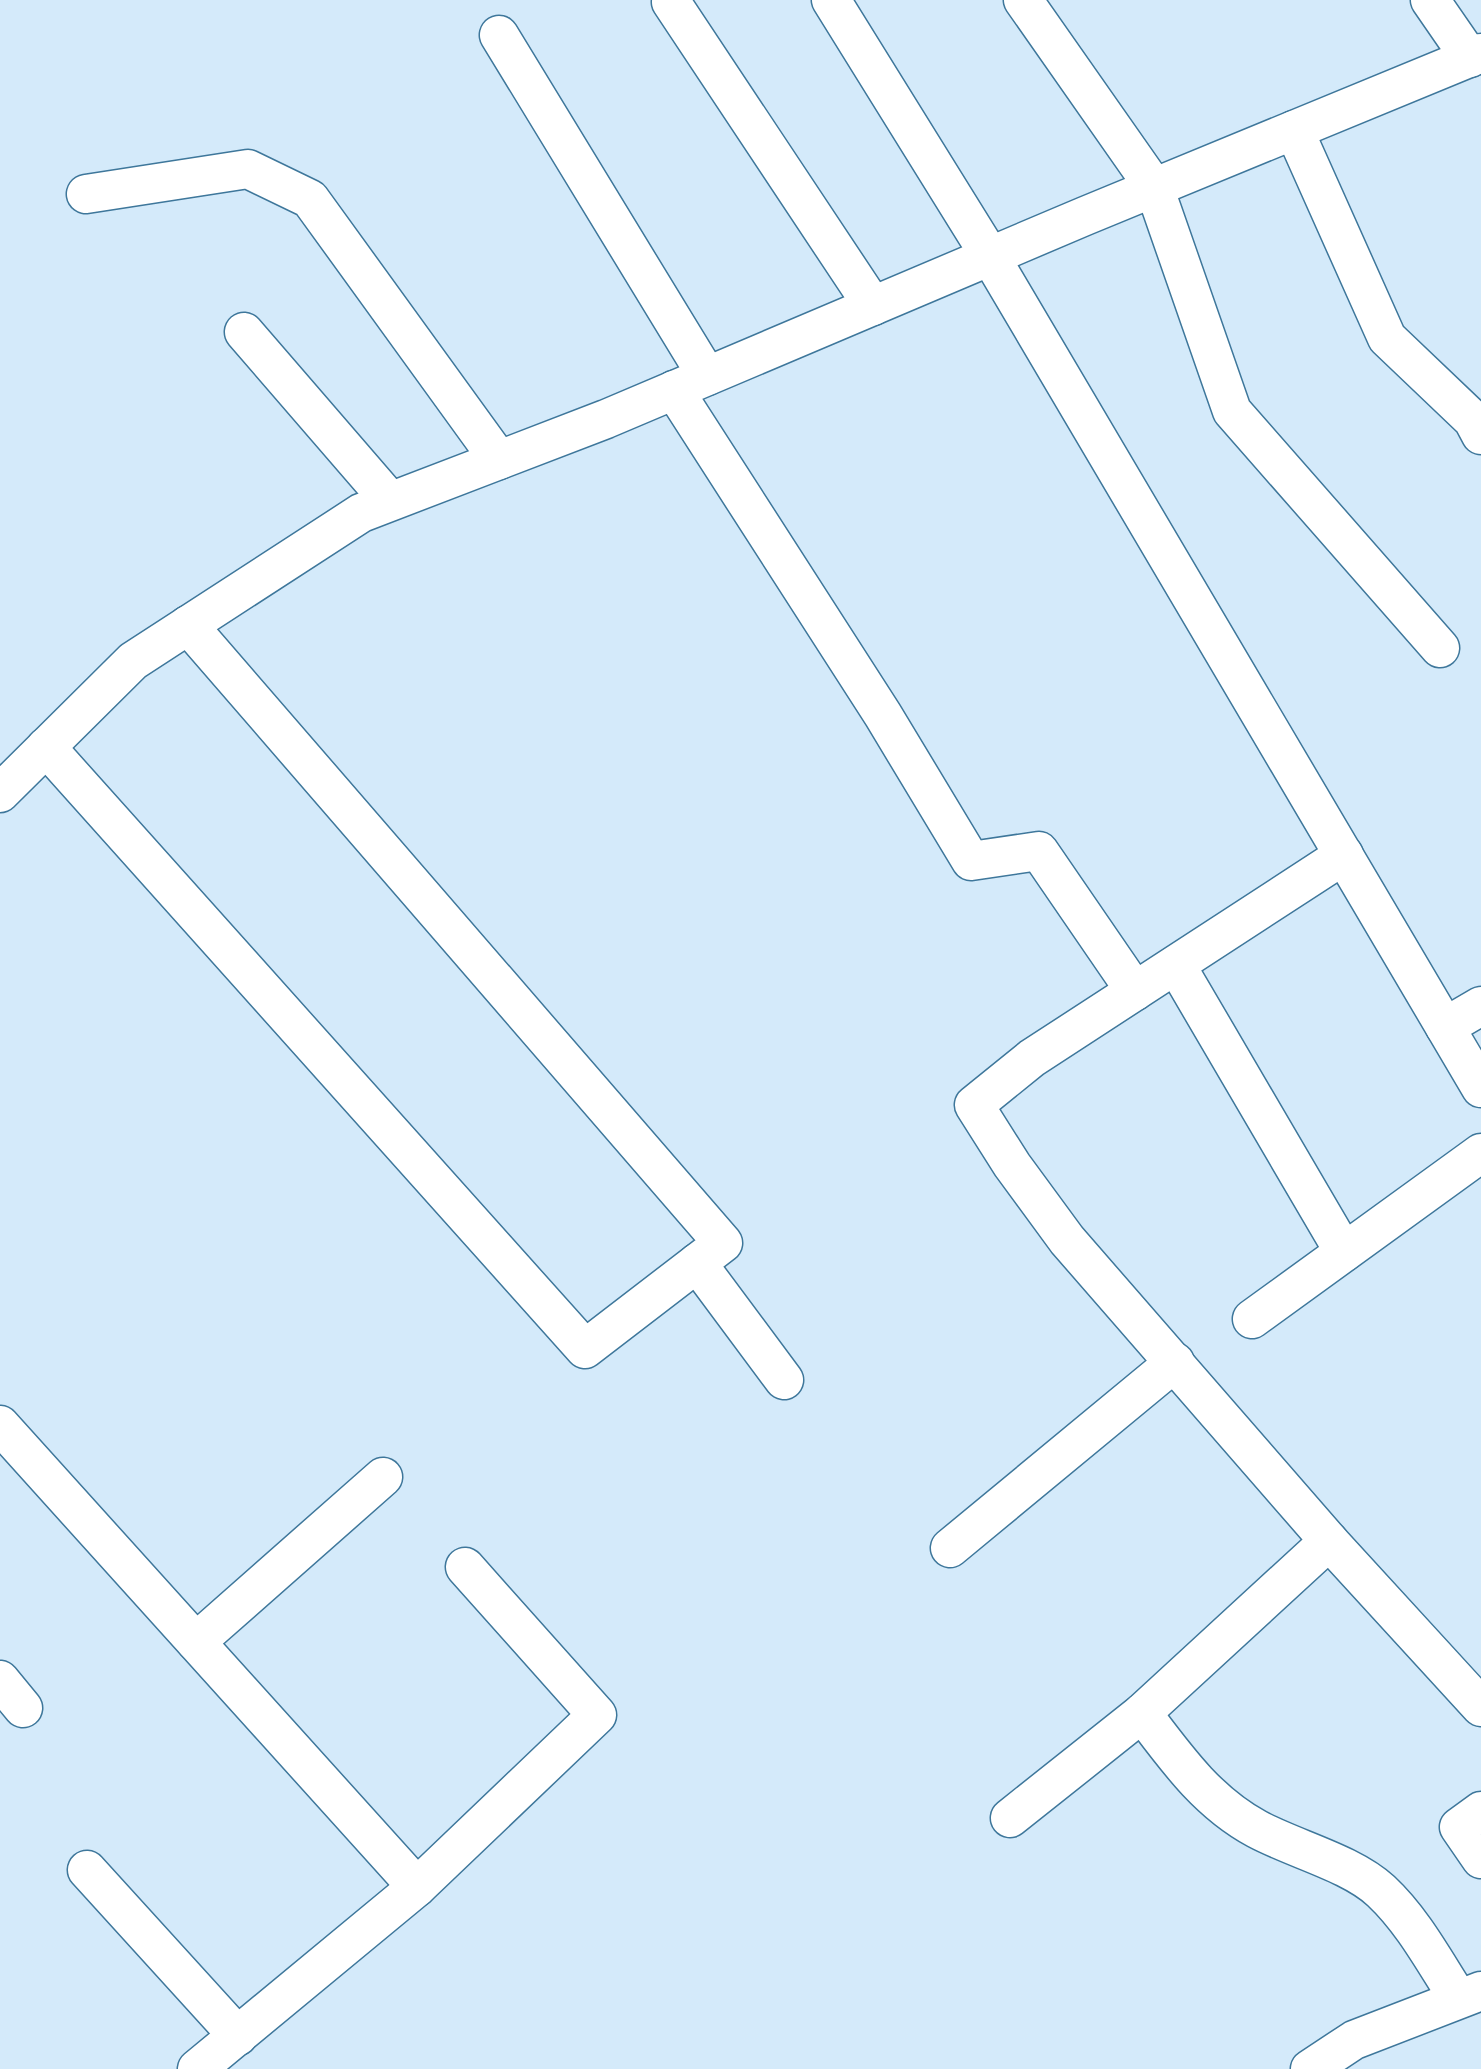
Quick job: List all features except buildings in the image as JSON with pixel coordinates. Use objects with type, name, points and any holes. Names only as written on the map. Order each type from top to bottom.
[{"type":"street","points":[[831,0],[990,257],[1481,1088]]},
{"type":"street","points":[[1023,0],[1154,187],[1232,411],[1440,648]]},
{"type":"street","points":[[0,793],[133,661],[361,513],[606,419],[1154,187],[1476,56],[1430,0]]},
{"type":"street","points":[[671,2],[873,306]]},
{"type":"street","points":[[499,35],[690,383],[971,861],[1039,851],[1135,991]]},
{"type":"street","points":[[1294,130],[1387,338],[1473,420],[1481,435]]},
{"type":"street","points":[[86,194],[248,169],[310,199],[499,460]]},
{"type":"street","points":[[244,332],[390,501]]},
{"type":"street","points":[[46,747],[585,1349],[723,1243],[188,625]]},
{"type":"street","points":[[1344,855],[1032,1058],[974,1105],[1012,1165],[1067,1240],[1329,1541],[1481,1707]]},
{"type":"street","points":[[1176,965],[1344,1252]]},
{"type":"street","points":[[1445,1027],[1481,1006]]},
{"type":"street","points":[[1252,1319],[1481,1153]]},
{"type":"street","points":[[697,1263],[784,1380]]},
{"type":"street","points":[[950,1548],[1175,1362]]},
{"type":"street","points":[[0,1425],[417,1887]]},
{"type":"street","points":[[196,1642],[383,1476]]},
{"type":"street","points":[[1010,1818],[1142,1713],[1329,1541]]},
{"type":"street","points":[[197,2069],[417,1887],[597,1715],[465,1567]]},
{"type":"street","points":[[1142,1713],[1183,1767],[1211,1797],[1256,1829],[1363,1877],[1380,1890],[1469,1995],[1354,2040],[1310,2069]]},
{"type":"street","points":[[1481,1811],[1459,1827],[1481,1859]]},
{"type":"street","points":[[87,1870],[238,2036]]}]
